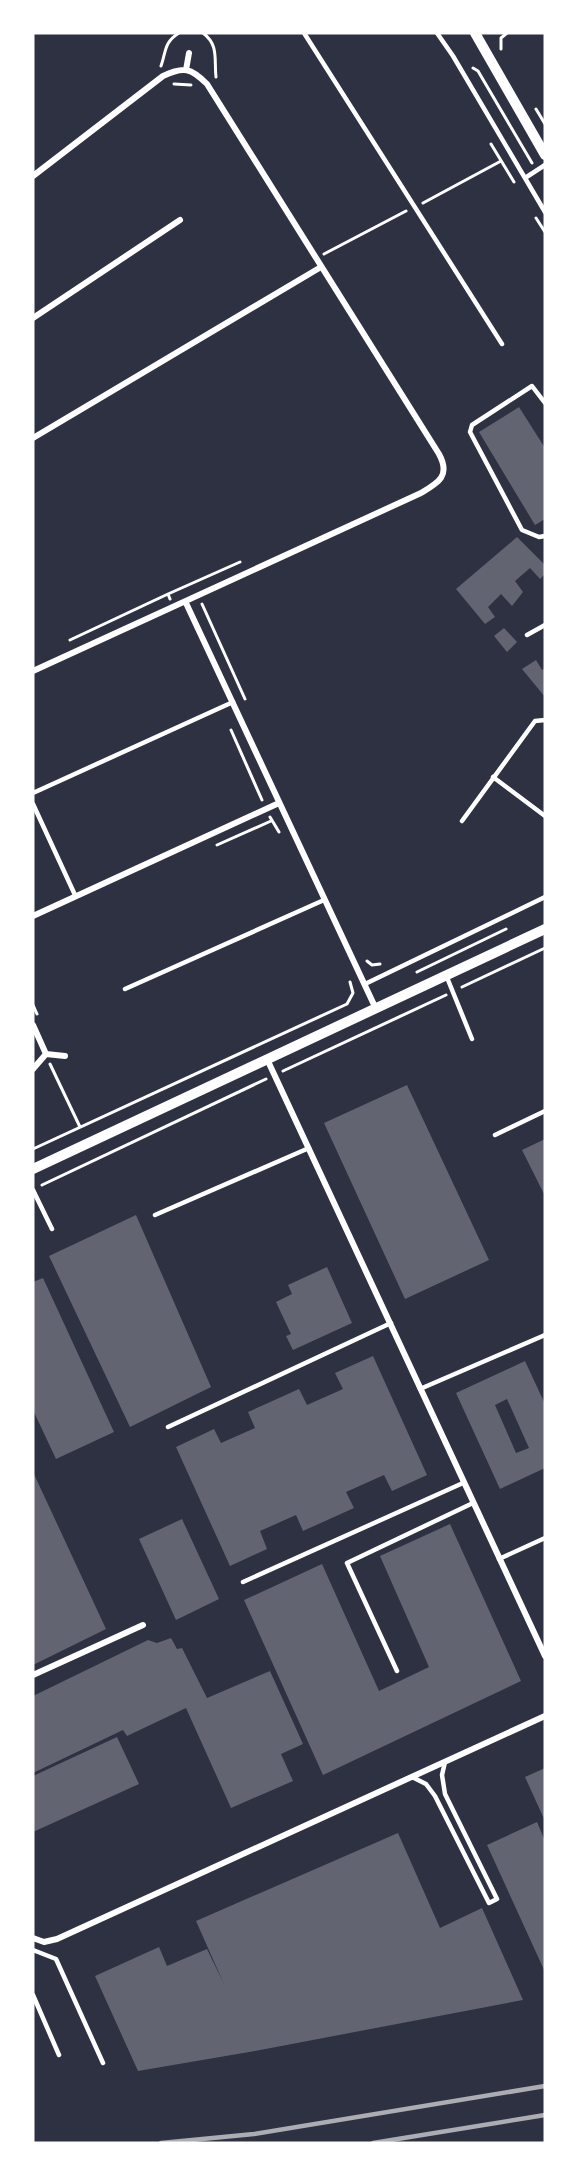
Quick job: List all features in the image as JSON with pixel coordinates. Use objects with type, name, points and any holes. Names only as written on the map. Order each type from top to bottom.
[{"type":"street","points":[[478,34],[545,155]]},
{"type":"street","points":[[186,70],[189,53]]},
{"type":"street","points":[[33,176],[163,76],[178,69],[195,72],[207,84],[439,454],[444,472],[438,483],[421,493],[186,603],[33,671]]},
{"type":"street","points":[[33,318],[180,220]]},
{"type":"street","points":[[33,438],[321,267]]},
{"type":"street","points":[[186,603],[376,1010]]},
{"type":"street","points":[[33,916],[279,803]]},
{"type":"street","points":[[33,1169],[545,929]]},
{"type":"street","points":[[33,1026],[46,1054]]},
{"type":"street","points":[[46,1054],[65,1056]]},
{"type":"street","points":[[33,1069],[46,1054]]},
{"type":"street","points":[[267,1059],[545,1656]]},
{"type":"street","points":[[33,1675],[143,1625]]},
{"type":"street","points":[[34,1940],[44,1942],[57,1939],[545,1716]]},
{"type":"lane","points":[[304,33],[502,344]]},
{"type":"lane","points":[[437,33],[453,56],[545,212]]},
{"type":"lane","points":[[525,178],[545,165]]},
{"type":"lane","points":[[545,403],[532,386],[472,425],[470,432],[522,530],[539,537],[545,536]]},
{"type":"lane","points":[[527,635],[545,625]]},
{"type":"lane","points":[[33,793],[233,702]]},
{"type":"lane","points":[[462,821],[535,721],[545,720]]},
{"type":"lane","points":[[493,777],[545,816]]},
{"type":"lane","points":[[33,804],[75,895]]},
{"type":"lane","points":[[365,984],[545,897]]},
{"type":"lane","points":[[125,990],[324,900]]},
{"type":"lane","points":[[447,975],[472,1039]]},
{"type":"lane","points":[[495,1135],[545,1111]]},
{"type":"lane","points":[[155,1215],[309,1148]]},
{"type":"lane","points":[[33,1190],[52,1229]]},
{"type":"lane","points":[[168,1426],[391,1323]]},
{"type":"lane","points":[[420,1389],[545,1335]]},
{"type":"lane","points":[[243,1582],[463,1483]]},
{"type":"lane","points":[[397,1671],[347,1563],[473,1503]]},
{"type":"lane","points":[[499,1560],[545,1538]]},
{"type":"lane","points":[[412,1777],[426,1784],[435,1796],[489,1903],[496,1899],[445,1794],[442,1775],[445,1762]]},
{"type":"lane","points":[[33,1950],[56,1959],[103,2063]]},
{"type":"lane","points":[[33,1995],[59,2055]]},
{"type":"path","points":[[203,33],[214,45],[216,76],[221,86]]},
{"type":"path","points":[[501,51],[501,38],[507,33]]},
{"type":"path","points":[[469,66],[478,71],[537,170]]},
{"type":"path","points":[[173,84],[193,85]]},
{"type":"path","points":[[319,244],[330,262]]},
{"type":"path","points":[[64,643],[245,560]]},
{"type":"path","points":[[193,584],[246,701]]},
{"type":"path","points":[[168,594],[175,608]]},
{"type":"path","points":[[190,611],[203,606]]},
{"type":"path","points":[[221,707],[266,808],[283,840]]},
{"type":"path","points":[[33,1190],[545,948]]},
{"type":"path","points":[[366,960],[372,965],[386,962],[390,972]]},
{"type":"path","points":[[33,1149],[347,1004],[353,993],[347,974]]},
{"type":"path","points":[[46,1054],[80,1127]]},
{"type":"building","points":[[519,407],[545,448],[545,519],[535,525],[479,432]]},
{"type":"building","points":[[517,537],[545,565],[545,574],[540,579],[530,568],[515,581],[523,592],[512,606],[501,594],[488,607],[495,617],[485,624],[456,589]]},
{"type":"building","points":[[504,628],[517,642],[507,652],[494,636]]},
{"type":"building","points":[[536,660],[542,670],[545,668],[545,697],[522,669]]},
{"type":"building","points":[[407,1085],[489,1260],[405,1299],[324,1123]]},
{"type":"building","points":[[545,1139],[545,1196],[522,1150]]},
{"type":"building","points":[[136,1215],[211,1387],[130,1427],[49,1256]]},
{"type":"building","points":[[327,1267],[352,1323],[293,1350],[286,1336],[291,1334],[276,1302],[292,1294],[288,1285]]},
{"type":"building","points":[[43,1278],[114,1432],[56,1459],[33,1410],[33,1282]]},
{"type":"building","points":[[373,1356],[427,1475],[392,1491],[384,1475],[346,1492],[354,1508],[303,1531],[296,1515],[260,1531],[267,1549],[230,1566],[176,1447],[214,1429],[221,1443],[255,1428],[248,1412],[299,1389],[307,1405],[343,1389],[335,1373]]},
{"type":"building","points":[[525,1361],[545,1404],[545,1468],[500,1489],[456,1393]],"holes":[[[507,1399],[529,1448],[516,1453],[495,1405]]]},
{"type":"building","points":[[33,1472],[106,1629],[33,1665]]},
{"type":"building","points":[[182,1519],[219,1599],[176,1620],[139,1539]]},
{"type":"building","points":[[450,1524],[521,1681],[323,1775],[244,1600],[322,1564],[379,1691],[429,1667],[380,1556]]},
{"type":"building","points":[[171,1638],[177,1649],[182,1648],[207,1698],[270,1671],[303,1744],[281,1754],[293,1781],[231,1808],[186,1708],[127,1736],[123,1730],[33,1773],[33,1696],[148,1640],[157,1643]]},
{"type":"building","points":[[117,1737],[139,1784],[33,1832],[33,1776]]},
{"type":"building","points":[[545,1768],[545,1821],[525,1777]]},
{"type":"building","points":[[537,1822],[545,1841],[545,1972],[487,1845]]},
{"type":"building","points":[[398,1833],[440,1928],[482,1908],[523,2000],[138,2071],[95,1976],[159,1947],[167,1966],[207,1949],[224,1984],[196,1921]]},
{"type":"railway","points":[[161,2143],[254,2134],[545,2086]]},
{"type":"railway","points":[[373,2143],[545,2115]]}]
